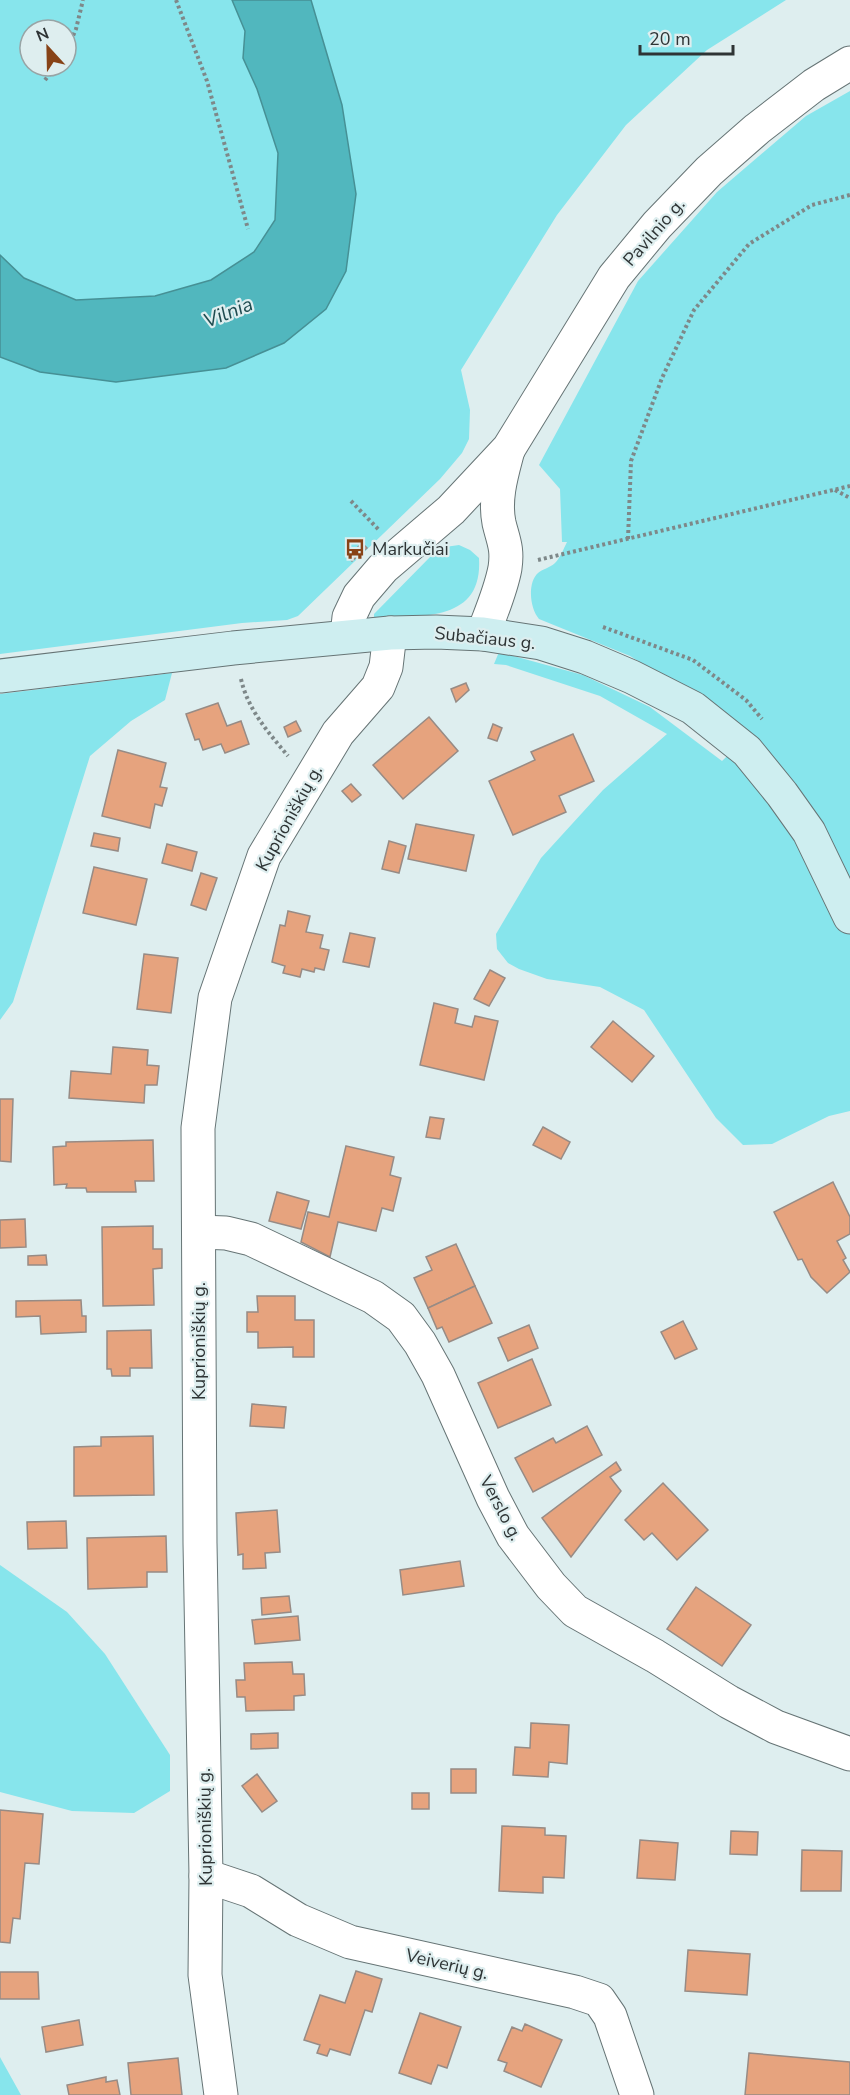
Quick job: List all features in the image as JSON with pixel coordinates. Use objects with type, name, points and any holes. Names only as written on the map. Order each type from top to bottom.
[{"type":"street","name":"Pavilnio g.","points":[[347,636],[349,617],[359,596],[383,568],[451,510],[509,448],[614,277],[657,225],[709,171],[757,129],[814,85],[850,63]]},
{"type":"street","name":"Pavilnio g.","points":[[483,634],[505,568],[506,544],[499,521],[501,476],[509,448]]},
{"type":"street","points":[[451,510],[478,511],[499,521]]},
{"type":"street","name":"Subačiaus g.","points":[[0,676],[233,648],[390,633],[483,634],[541,643],[585,657],[632,677],[693,708],[747,751],[809,832],[850,917]]},
{"type":"street","name":"Kuprioniškių g.","points":[[220,2095],[204,1975],[206,1876],[200,1531],[198,1128],[215,998],[264,856],[338,733],[378,687],[386,667],[390,633]]},
{"type":"street","name":"Verslo g.","points":[[199,1233],[226,1233],[250,1239],[373,1297],[401,1317],[420,1343],[438,1375],[493,1498],[513,1536],[551,1586],[575,1611],[655,1656],[729,1702],[776,1727],[850,1754]]},
{"type":"street","name":"Veiverių g.","points":[[206,1876],[251,1891],[298,1920],[350,1942],[575,1992],[599,2000],[610,2016],[637,2095]]},
{"type":"path","points":[[78,20],[83,0]]},
{"type":"path","points":[[176,0],[207,81],[248,229]]},
{"type":"path","points":[[628,539],[631,460],[662,378],[694,310],[749,244],[812,205],[850,195]]},
{"type":"path","points":[[505,568],[850,486]]},
{"type":"path","points":[[834,490],[850,498]]},
{"type":"path","points":[[351,501],[386,537]]},
{"type":"path","points":[[233,648],[244,694],[260,723],[288,757],[312,775]]},
{"type":"shaded area","points":[[0,0],[232,0],[245,31],[243,58],[257,89],[278,153],[275,220],[254,252],[211,280],[155,296],[76,300],[24,278],[0,255]]},
{"type":"shaded area","points":[[311,0],[786,0],[707,50],[626,125],[557,215],[461,370],[470,410],[469,439],[462,453],[440,479],[298,616],[287,620],[242,623],[0,654],[0,357],[40,372],[226,368],[342,105]]},
{"type":"shaded area","points":[[850,91],[850,1111],[829,1116],[772,1144],[743,1145],[716,1118],[644,1010],[600,987],[547,979],[519,969],[508,963],[497,949],[496,934],[541,858],[603,790],[667,734],[600,696],[506,665],[494,664],[499,652],[583,675],[650,707],[722,761],[746,738],[713,708],[630,656],[539,619],[532,603],[532,583],[538,573],[557,561],[567,542],[562,542],[560,489],[539,465],[638,281],[717,192],[806,116]]},
{"type":"shaded area","points":[[459,545],[470,550],[479,558],[478,579],[471,594],[461,604],[431,615],[378,619],[374,617],[374,614],[432,555],[445,547]]},
{"type":"shaded area","points":[[172,673],[165,700],[131,721],[90,756],[13,1002],[0,1020],[0,694]]},
{"type":"shaded area","points":[[0,1565],[67,1612],[105,1654],[170,1755],[170,1791],[134,1813],[72,1811],[0,1792]]},
{"type":"shaded area","points":[[0,2057],[1,2059],[21,2095],[0,2095]]},
{"type":"water","name":"Vilnia","points":[[232,0],[311,0],[342,105],[356,194],[346,271],[326,309],[284,343],[226,368],[116,382],[40,372],[0,357],[0,255],[24,278],[76,300],[155,296],[211,280],[254,252],[275,220],[278,153],[257,89],[243,58],[245,31]]},
{"type":"building","points":[[362,543],[367,548],[352,561],[348,557]]},
{"type":"building","points":[[466,683],[469,690],[456,702],[451,689]]},
{"type":"building","points":[[218,703],[227,726],[241,721],[249,744],[225,753],[221,744],[203,750],[199,739],[195,740],[186,714]]},
{"type":"building","points":[[429,717],[458,751],[403,799],[373,765]]},
{"type":"building","points":[[296,721],[301,731],[288,737],[284,727]]},
{"type":"building","points":[[493,724],[502,728],[497,741],[488,738]]},
{"type":"building","points":[[573,734],[594,781],[559,796],[566,812],[513,835],[489,781],[535,760],[531,752]]},
{"type":"building","points":[[118,750],[166,763],[160,787],[167,788],[162,806],[155,804],[150,828],[102,816]]},
{"type":"building","points":[[351,784],[361,795],[352,802],[342,791]]},
{"type":"building","points":[[416,824],[474,835],[466,871],[408,859]]},
{"type":"building","points":[[94,833],[120,838],[118,851],[91,846]]},
{"type":"building","points":[[389,841],[406,846],[399,873],[382,869]]},
{"type":"building","points":[[167,844],[197,852],[192,871],[162,863]]},
{"type":"building","points":[[94,867],[147,879],[136,925],[83,913]]},
{"type":"building","points":[[201,873],[217,878],[206,910],[191,905]]},
{"type":"building","points":[[288,911],[310,916],[306,932],[323,935],[320,948],[329,950],[324,970],[315,968],[314,972],[302,969],[300,977],[283,973],[285,966],[272,962],[280,925],[285,926]]},
{"type":"building","points":[[350,933],[375,938],[369,967],[343,962]]},
{"type":"building","points":[[144,954],[178,958],[171,1013],[137,1009]]},
{"type":"building","points":[[490,970],[505,978],[489,1006],[474,999]]},
{"type":"building","points":[[434,1003],[458,1009],[455,1023],[472,1027],[475,1016],[498,1021],[484,1080],[420,1065]]},
{"type":"building","points":[[613,1021],[654,1056],[632,1082],[591,1047]]},
{"type":"building","points":[[113,1047],[148,1050],[147,1065],[159,1066],[157,1085],[145,1085],[144,1103],[69,1098],[71,1071],[111,1074]]},
{"type":"building","points":[[0,1099],[13,1099],[11,1162],[0,1161]]},
{"type":"building","points":[[430,1117],[444,1119],[440,1139],[426,1137]]},
{"type":"building","points":[[543,1127],[570,1142],[561,1159],[533,1145]]},
{"type":"building","points":[[153,1140],[154,1181],[135,1181],[136,1192],[87,1192],[86,1188],[66,1188],[67,1184],[54,1185],[53,1147],[66,1146],[66,1142]]},
{"type":"building","points":[[346,1146],[394,1157],[390,1175],[401,1178],[393,1211],[382,1208],[376,1231],[338,1222],[330,1257],[301,1242],[308,1212],[329,1217]]},
{"type":"building","points":[[833,1182],[850,1217],[850,1234],[837,1241],[846,1258],[843,1260],[850,1272],[827,1293],[811,1277],[802,1259],[798,1260],[774,1212]]},
{"type":"building","points":[[277,1192],[309,1201],[301,1229],[269,1221]]},
{"type":"building","points":[[25,1219],[26,1247],[0,1248],[0,1220]]},
{"type":"building","points":[[153,1226],[153,1249],[162,1249],[162,1268],[153,1269],[154,1305],[103,1306],[102,1227]]},
{"type":"building","points":[[456,1244],[475,1286],[428,1308],[414,1278],[432,1270],[426,1257]]},
{"type":"building","points":[[46,1255],[47,1265],[28,1265],[28,1256]]},
{"type":"building","points":[[475,1286],[492,1323],[449,1342],[442,1327],[437,1329],[428,1308]]},
{"type":"building","points":[[257,1296],[295,1296],[295,1320],[314,1320],[314,1357],[293,1357],[293,1347],[258,1348],[258,1332],[247,1332],[247,1312],[258,1312]]},
{"type":"building","points":[[81,1300],[82,1316],[86,1316],[86,1332],[41,1334],[40,1316],[16,1317],[16,1301]]},
{"type":"building","points":[[683,1321],[697,1349],[675,1359],[661,1332]]},
{"type":"building","points":[[529,1325],[538,1348],[508,1361],[498,1338]]},
{"type":"building","points":[[151,1330],[152,1368],[130,1368],[130,1376],[112,1376],[111,1369],[107,1369],[107,1331]]},
{"type":"building","points":[[532,1359],[551,1405],[498,1428],[478,1383]]},
{"type":"building","points":[[252,1404],[286,1407],[284,1428],[250,1426]]},
{"type":"building","points":[[587,1426],[602,1455],[533,1492],[515,1458],[553,1438],[556,1443]]},
{"type":"building","points":[[153,1436],[154,1495],[74,1496],[74,1447],[101,1446],[101,1437]]},
{"type":"building","points":[[616,1462],[621,1470],[610,1477],[621,1491],[571,1557],[542,1518]]},
{"type":"building","points":[[663,1483],[708,1530],[677,1560],[652,1533],[644,1540],[625,1520]]},
{"type":"building","points":[[277,1510],[280,1552],[265,1553],[266,1568],[243,1569],[243,1554],[238,1555],[236,1513]]},
{"type":"building","points":[[66,1521],[67,1548],[28,1549],[27,1522]]},
{"type":"building","points":[[166,1536],[167,1572],[147,1572],[147,1587],[88,1589],[87,1538]]},
{"type":"building","points":[[460,1561],[464,1586],[403,1595],[400,1570]]},
{"type":"building","points":[[696,1587],[751,1625],[722,1666],[667,1629]]},
{"type":"building","points":[[289,1596],[291,1612],[262,1615],[261,1598]]},
{"type":"building","points":[[298,1616],[300,1640],[255,1644],[252,1620]]},
{"type":"building","points":[[292,1662],[293,1674],[304,1674],[305,1695],[294,1696],[294,1710],[246,1711],[245,1697],[237,1697],[236,1680],[245,1680],[244,1663]]},
{"type":"building","points":[[531,1723],[569,1725],[567,1764],[549,1762],[548,1777],[513,1775],[515,1747],[530,1748]]},
{"type":"building","points":[[278,1733],[278,1748],[251,1749],[251,1734]]},
{"type":"building","points":[[451,1769],[476,1769],[476,1793],[451,1793]]},
{"type":"building","points":[[257,1774],[277,1801],[262,1812],[242,1786]]},
{"type":"building","points":[[412,1793],[429,1793],[429,1809],[412,1809]]},
{"type":"building","points":[[0,1810],[43,1814],[39,1864],[25,1863],[20,1919],[13,1918],[10,1943],[0,1942]]},
{"type":"building","points":[[502,1826],[545,1828],[545,1835],[566,1836],[564,1878],[543,1877],[543,1893],[499,1891]]},
{"type":"building","points":[[731,1831],[758,1832],[757,1855],[730,1854]]},
{"type":"building","points":[[640,1840],[678,1843],[675,1880],[637,1878]]},
{"type":"building","points":[[802,1850],[842,1851],[841,1891],[801,1891]]},
{"type":"building","points":[[688,1950],[750,1954],[747,1995],[685,1991]]},
{"type":"building","points":[[356,1971],[382,1979],[372,2012],[365,2010],[350,2055],[330,2049],[327,2056],[317,2053],[320,2045],[304,2040],[320,1995],[345,2003]]},
{"type":"building","points":[[0,1972],[38,1972],[39,1999],[0,1999]]},
{"type":"building","points":[[420,2013],[461,2027],[447,2068],[438,2065],[431,2084],[399,2073]]},
{"type":"building","points":[[79,2020],[83,2045],[46,2052],[42,2027]]},
{"type":"building","points":[[525,2024],[562,2040],[541,2087],[504,2071],[507,2063],[498,2060],[512,2027],[522,2031]]},
{"type":"building","points":[[749,2053],[850,2062],[850,2095],[745,2095]]},
{"type":"building","points":[[178,2058],[182,2095],[131,2095],[128,2063]]},
{"type":"building","points":[[106,2077],[106,2082],[117,2080],[120,2095],[69,2095],[67,2085]]},
{"type":"place","name":"Markučiai","points":[[355,549]]}]
